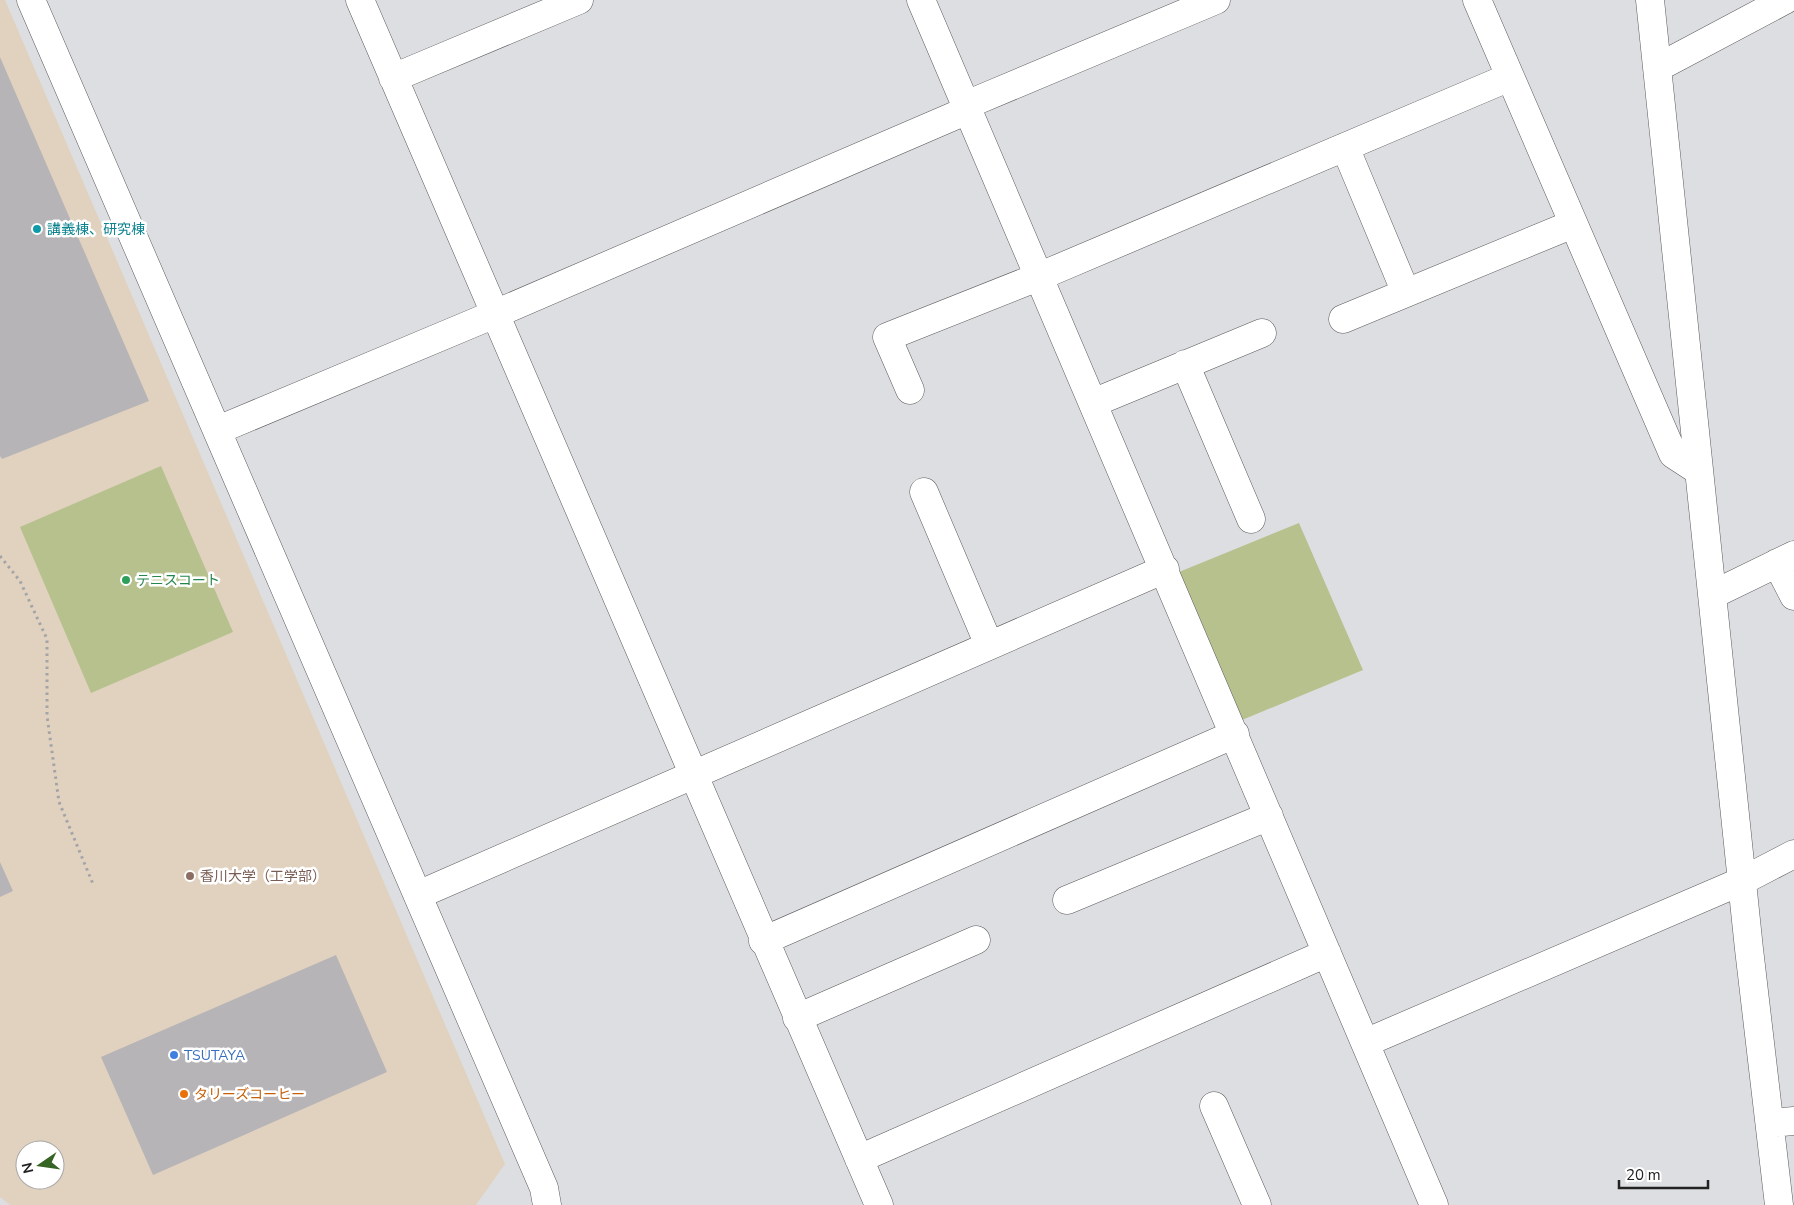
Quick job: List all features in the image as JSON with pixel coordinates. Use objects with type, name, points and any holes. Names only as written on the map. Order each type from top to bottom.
[{"type":"street","points":[[31,0],[544,1188],[547,1205]]},
{"type":"street","points":[[360,0],[763,941],[879,1205]]},
{"type":"street","points":[[393,78],[580,0]]},
{"type":"street","points":[[921,0],[1038,277],[1165,569],[1434,1205]]},
{"type":"street","points":[[218,430],[495,314],[1216,0]]},
{"type":"street","points":[[1477,0],[1673,454],[1699,471]]},
{"type":"street","points":[[1650,0],[1742,880],[1782,1122],[1779,1205]]},
{"type":"street","points":[[1657,68],[1785,0]]},
{"type":"street","points":[[910,390],[887,337],[1038,277],[1510,77]]},
{"type":"street","points":[[1345,147],[1406,293]]},
{"type":"street","points":[[1343,319],[1573,224]]},
{"type":"street","points":[[1093,403],[1262,333]]},
{"type":"street","points":[[1185,364],[1250,519]]},
{"type":"street","points":[[924,492],[989,645]]},
{"type":"street","points":[[1712,595],[1786,559],[1794,596]]},
{"type":"street","points":[[418,895],[1165,569]]},
{"type":"street","points":[[763,941],[1235,734]]},
{"type":"street","points":[[1067,900],[1269,816]]},
{"type":"street","points":[[1365,1043],[1742,880],[1794,854]]},
{"type":"street","points":[[797,1018],[976,940]]},
{"type":"street","points":[[859,1159],[1328,952]]},
{"type":"street","points":[[1214,1106],[1257,1205]]},
{"type":"path","points":[[0,556],[20,580],[47,639],[47,716],[59,802],[93,884]]},
{"type":"shaded area","name":"香川大学（工学部）","points":[[0,0],[5,0],[505,1164],[476,1205],[10,1205],[0,1197]]},
{"type":"green space","name":"テニスコート","points":[[161,466],[233,632],[91,693],[20,527]]},
{"type":"green space","points":[[1299,523],[1363,670],[1242,720],[1179,572]]},
{"type":"building","name":"講義棟、研究棟","points":[[0,57],[149,401],[2,459],[0,456]]},
{"type":"building","points":[[0,862],[13,891],[0,897]]},
{"type":"building","points":[[336,955],[387,1072],[153,1175],[101,1057]]},
{"type":"place","name":"講義棟、研究棟","points":[[37,229]]},
{"type":"place","name":"テニスコート","points":[[126,580]]},
{"type":"place","name":"香川大学（工学部）","points":[[190,876]]},
{"type":"place","name":"TSUTAYA","points":[[174,1055]]},
{"type":"place","name":"タリーズコーヒー","points":[[184,1094]]}]
